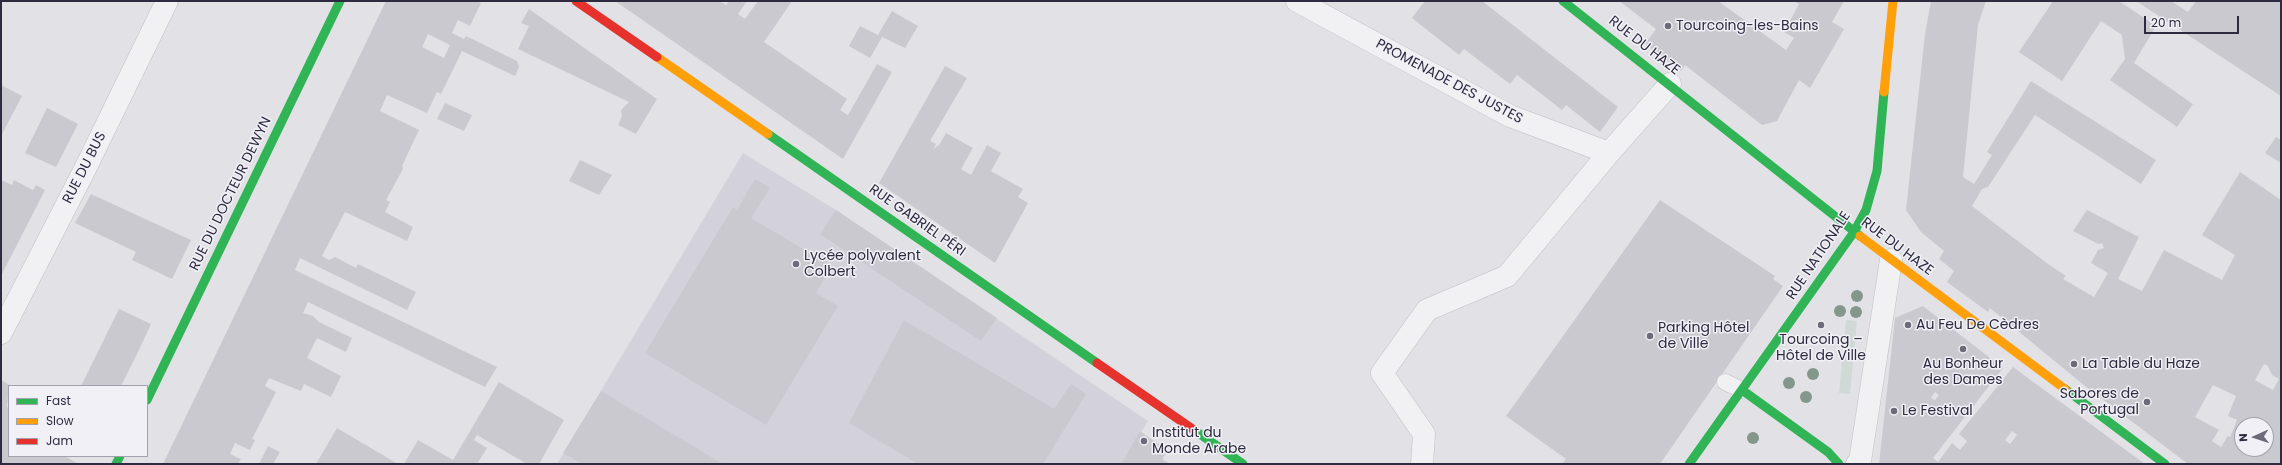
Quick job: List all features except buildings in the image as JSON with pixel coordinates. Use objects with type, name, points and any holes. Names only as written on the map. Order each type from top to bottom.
[{"type":"street","name":"RUE DU BUS","points":[[1,333],[86,167],[167,1]]},
{"type":"street","name":"RUE DU DOCTEUR DEWYN","points":[[148,398],[340,1]]},
{"type":"street","name":"RUE GABRIEL PÉRI","points":[[576,1],[1243,464]]},
{"type":"street","name":"PROMENADE DES JUSTES","points":[[1297,1],[1510,116],[1609,153]]},
{"type":"street","name":"RUE DU HAZE","points":[[1563,1],[1670,84],[1854,232],[2165,464]]},
{"type":"street","name":"RUE NATIONALE","points":[[1689,464],[1854,232],[1866,210],[1876,180],[1893,1]]},
{"type":"street","points":[[1422,464],[1424,434],[1382,373],[1427,310],[1507,276],[1609,153],[1670,84]]},
{"type":"street","points":[[1857,464],[1860,461],[1891,260]]},
{"type":"street","points":[[1742,390],[1828,452],[1839,464]]},
{"type":"lane","points":[[1725,382],[1742,390]]},
{"type":"shaded area","name":"Lycée polyvalent Colbert","points":[[743,153],[836,210],[1148,421],[1121,464],[557,464]]},
{"type":"shaded area","points":[[1846,320],[1857,321],[1850,394],[1839,393]]},
{"type":"traffic: fast","points":[[148,398],[340,1]]},
{"type":"traffic: fast","points":[[1563,1],[1860,236]]},
{"type":"traffic: fast","points":[[1689,464],[1854,232],[1866,210],[1877,171],[1884,92]]},
{"type":"traffic: fast","points":[[768,134],[1097,363]]},
{"type":"traffic: fast","points":[[2065,389],[2165,464]]},
{"type":"traffic: fast","points":[[1742,390],[1828,452],[1839,464]]},
{"type":"traffic: fast","points":[[1194,430],[1243,464]]},
{"type":"traffic: fast","points":[[116,464],[120,457]]},
{"type":"traffic: slow","points":[[1884,92],[1893,1]]},
{"type":"traffic: slow","points":[[657,57],[768,134]]},
{"type":"traffic: slow","points":[[1860,236],[2065,389]]},
{"type":"traffic: jam","points":[[576,1],[657,57]]},
{"type":"traffic: jam","points":[[1097,363],[1194,430]]},
{"type":"place","name":"Tourcoing-les-Bains","points":[[1668,26]]},
{"type":"place","name":"Lycée polyvalent Colbert","points":[[796,264]]},
{"type":"place","name":"Tourcoing – Hôtel de Ville","points":[[1821,325]]},
{"type":"place","name":"Au Feu De Cèdres","points":[[1908,325]]},
{"type":"place","name":"Parking Hôtel de Ville","points":[[1650,336]]},
{"type":"place","name":"Au Bonheur des Dames","points":[[1963,349]]},
{"type":"place","name":"La Table du Haze","points":[[2074,364]]},
{"type":"place","name":"Sabores de Portugal","points":[[2147,402]]},
{"type":"place","name":"Le Festival","points":[[1894,411]]},
{"type":"place","name":"Institut du Monde Arabe","points":[[1144,441]]}]
